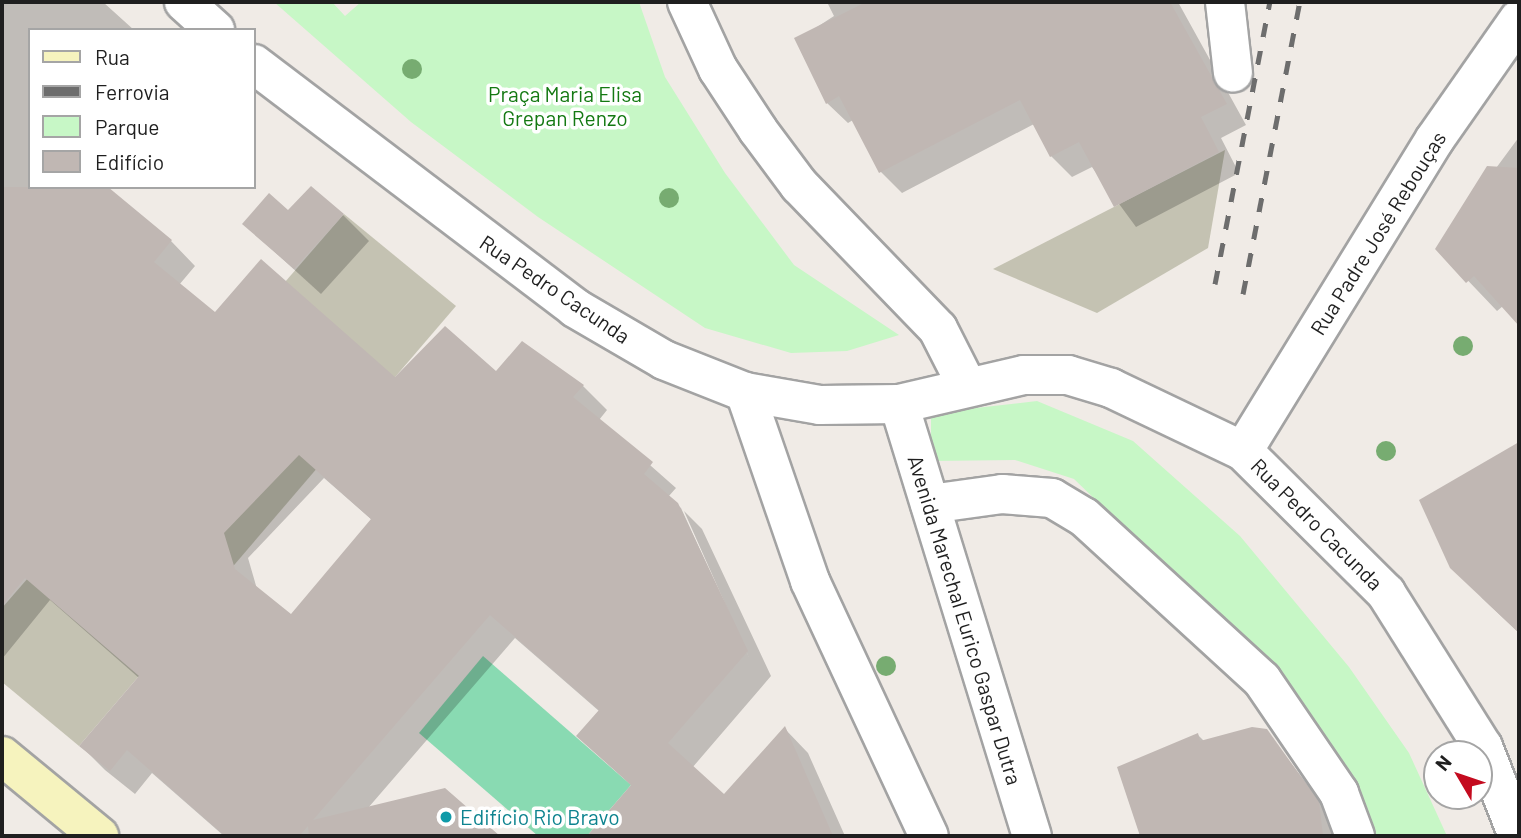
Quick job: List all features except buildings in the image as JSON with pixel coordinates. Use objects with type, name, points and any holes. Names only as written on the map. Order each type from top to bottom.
[{"type":"street","points":[[184,2],[213,28]]},
{"type":"street","points":[[687,2],[718,69],[758,130],[799,185],[938,329],[967,386]]},
{"type":"street","points":[[1225,2],[1233,73]]},
{"type":"street","name":"Rua Padre José Rebouças","points":[[1243,451],[1435,139],[1519,19]]},
{"type":"street","name":"Rua Pedro Cacunda","points":[[256,66],[575,308],[664,360],[745,392],[820,405],[898,404],[967,386],[1068,375],[1111,388],[1243,451],[1387,593],[1483,747],[1518,836]]},
{"type":"street","points":[[745,392],[810,581],[929,836]]},
{"type":"street","name":"Avenida Marechal Eurico Gaspar Dutra","points":[[898,404],[1032,836]]},
{"type":"street","points":[[930,503],[1002,495],[1052,498],[1084,517],[1262,680],[1339,793],[1355,836]]},
{"type":"street","points":[[2,756],[99,836]]},
{"type":"shaded area","points":[[1225,150],[1208,248],[1097,313],[993,269]]},
{"type":"shaded area","points":[[344,214],[456,306],[79,746],[2,682],[2,608]]},
{"type":"green space","name":"Praça Maria Elisa Grepan Renzo","points":[[274,2],[332,2],[345,16],[361,2],[639,2],[665,77],[725,173],[794,265],[899,335],[847,351],[791,353],[705,328],[538,217],[411,122]]},
{"type":"green space","points":[[1037,401],[1133,441],[1240,536],[1349,667],[1409,753],[1423,784],[1423,810],[1435,810],[1447,836],[1372,836],[1218,618],[1074,479],[1015,460],[931,461],[931,413]]},
{"type":"green space","points":[[483,656],[631,785],[587,836],[538,836],[419,733]]},
{"type":"railway","points":[[1215,284],[1270,2]]},
{"type":"railway","points":[[1243,294],[1300,2]]},
{"type":"place","name":"Edifício Rio Bravo","points":[[446,817]]}]
